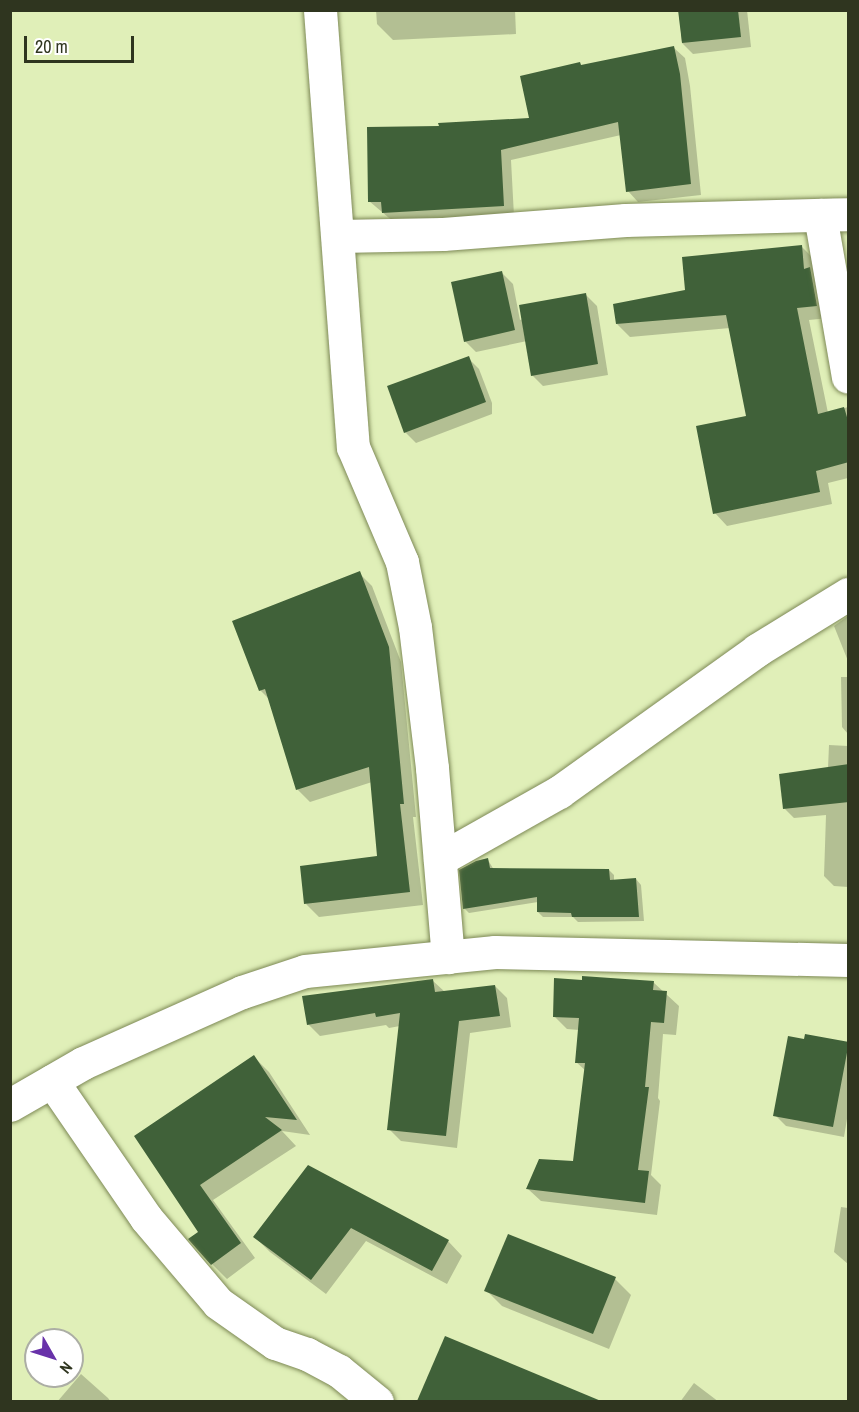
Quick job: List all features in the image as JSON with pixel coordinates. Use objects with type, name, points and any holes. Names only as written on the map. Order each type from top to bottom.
[{"type":"street","points":[[320,10],[352,447],[402,562],[416,627],[448,957]]},
{"type":"street","points":[[338,236],[443,234],[625,220],[834,214],[849,377]]},
{"type":"street","points":[[440,859],[559,792],[757,650],[849,594]]},
{"type":"street","points":[[10,1105],[83,1063],[242,992],[305,971],[495,952],[849,960]]},
{"type":"street","points":[[52,1081],[146,1218],[218,1304],[275,1343],[307,1354],[339,1371],[377,1401]]},
{"type":"building","points":[[678,10],[738,10],[741,37],[682,43]]},
{"type":"building","points":[[674,46],[680,74],[691,184],[626,192],[618,122],[501,150],[504,206],[382,213],[381,202],[368,202],[367,127],[439,126],[438,123],[529,118],[520,76],[580,62],[581,65]]},
{"type":"building","points":[[802,245],[804,269],[810,267],[817,306],[797,308],[818,414],[844,407],[849,424],[849,462],[816,471],[820,492],[713,514],[696,426],[746,416],[726,315],[616,324],[613,304],[685,290],[682,257]]},
{"type":"building","points":[[502,271],[515,330],[464,342],[451,282]]},
{"type":"building","points":[[586,293],[598,364],[531,376],[519,305]]},
{"type":"building","points":[[469,356],[486,402],[404,433],[387,386]]},
{"type":"building","points":[[360,571],[389,647],[404,804],[400,804],[410,892],[304,904],[300,866],[377,856],[369,767],[296,790],[265,689],[259,691],[232,621]]},
{"type":"building","points":[[849,764],[849,802],[783,809],[779,774]]},
{"type":"building","points":[[488,858],[490,868],[609,869],[610,880],[636,878],[639,917],[572,917],[571,913],[537,912],[537,897],[463,909],[459,870],[476,861]]},
{"type":"building","points":[[582,976],[654,981],[653,990],[667,991],[664,1023],[651,1022],[645,1087],[649,1087],[638,1170],[649,1171],[645,1203],[526,1189],[539,1159],[573,1161],[585,1063],[575,1063],[579,1018],[553,1017],[554,978],[582,980]]},
{"type":"building","points":[[433,979],[435,992],[495,985],[500,1016],[459,1021],[446,1136],[387,1130],[400,1013],[376,1017],[375,1013],[307,1025],[302,996]]},
{"type":"building","points":[[805,1034],[849,1042],[833,1127],[773,1116],[788,1036],[804,1039]]},
{"type":"building","points":[[254,1055],[297,1120],[265,1117],[282,1130],[200,1185],[241,1243],[211,1265],[188,1239],[198,1232],[134,1136]]},
{"type":"building","points":[[308,1165],[449,1240],[432,1271],[351,1228],[311,1280],[253,1237]]},
{"type":"building","points":[[508,1234],[616,1277],[593,1334],[484,1291]]},
{"type":"building","points":[[445,1336],[601,1401],[417,1401]]}]
